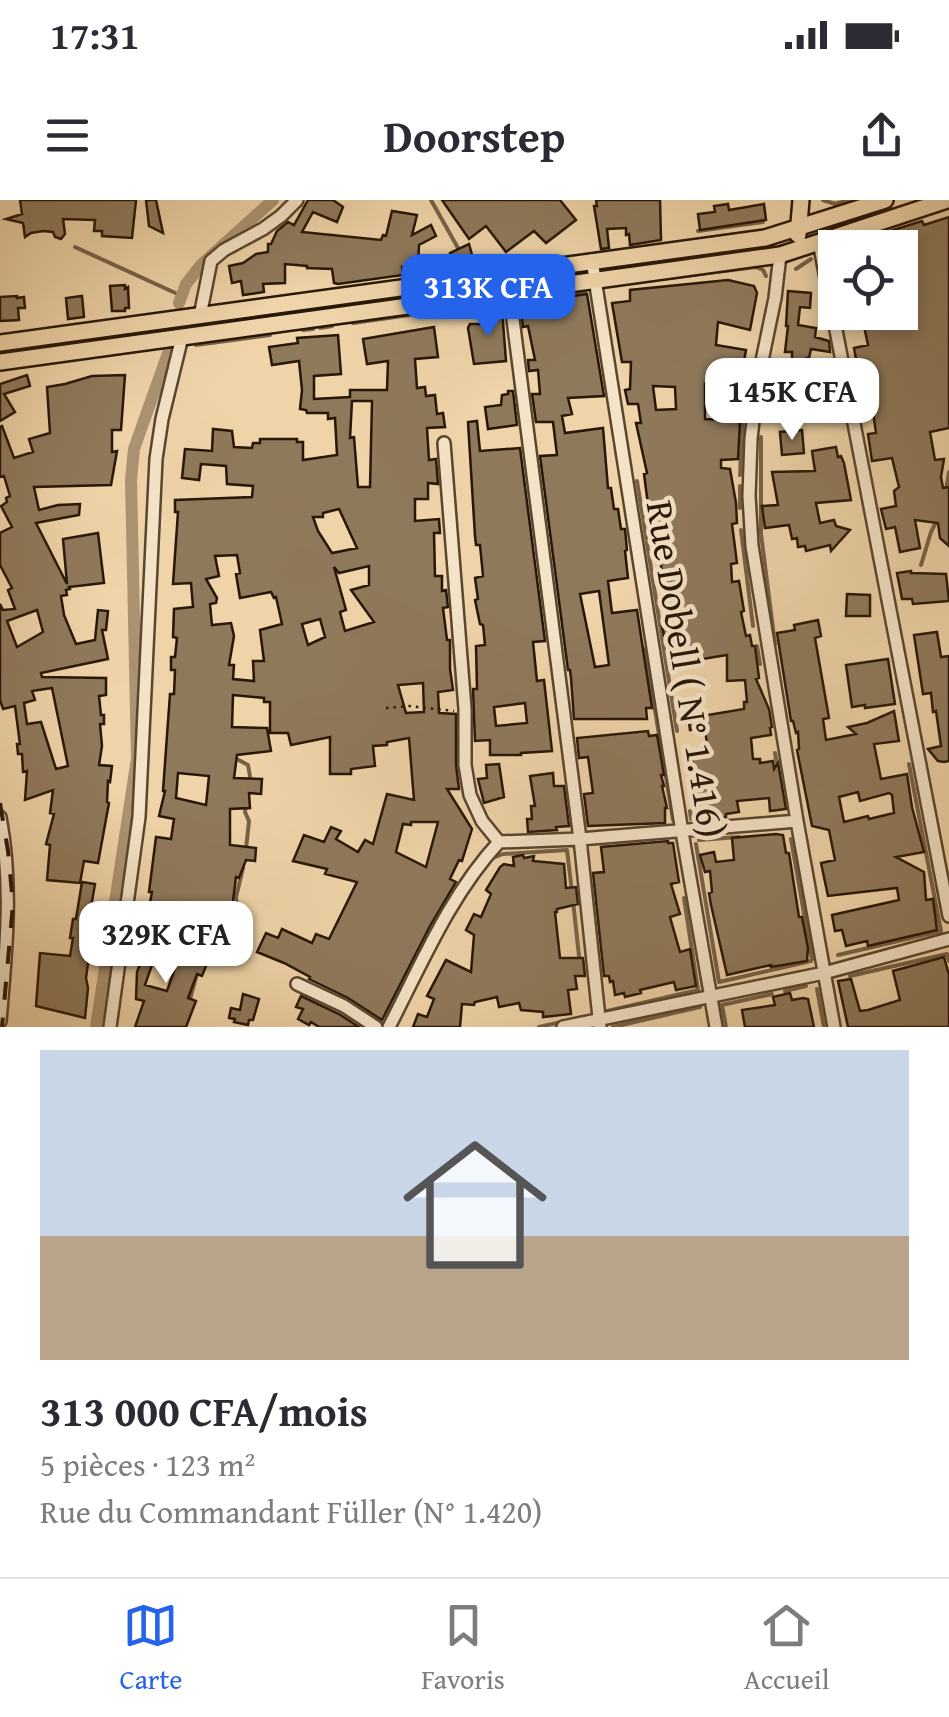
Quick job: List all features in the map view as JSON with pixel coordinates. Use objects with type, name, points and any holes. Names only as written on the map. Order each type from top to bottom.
[{"type":"main road","points":[[801,200],[797,228],[801,249]]},
{"type":"main road","points":[[0,343],[764,238],[885,200]]},
{"type":"main road","points":[[856,230],[947,200]]},
{"type":"main road","points":[[0,362],[596,282],[780,255],[818,242]]},
{"type":"street","points":[[196,317],[211,261],[263,229],[296,200]]},
{"type":"street","points":[[780,255],[751,439],[752,546],[796,822],[834,1027]]},
{"type":"street","name":"Rue Dobell ( N° 1.416)","points":[[592,260],[716,1027]]},
{"type":"street","points":[[507,273],[600,1022]]},
{"type":"street","points":[[836,330],[949,916]]},
{"type":"street","points":[[110,1027],[140,817],[156,458],[180,338]]},
{"type":"street","points":[[444,443],[466,709],[465,765],[470,795],[482,822],[499,842]]},
{"type":"street","points":[[0,817],[7,852],[9,900],[0,1021]]},
{"type":"street","points":[[390,1027],[459,891],[499,842],[796,822]]},
{"type":"street","points":[[562,1027],[824,973],[949,939]]},
{"type":"street","points":[[297,984],[344,1006],[376,1027]]},
{"type":"path","points":[[386,708],[466,709]]},
{"type":"building","points":[[20,200],[136,200],[132,238],[102,236],[102,231],[94,231],[95,220],[63,219],[65,234],[61,239],[53,232],[43,231],[25,237],[23,223],[6,219],[22,214]]},
{"type":"building","points":[[146,200],[156,200],[163,233],[149,226]]},
{"type":"building","points":[[308,200],[333,200],[343,207],[337,222],[313,212],[302,232],[381,240],[386,236],[392,211],[417,215],[412,235],[431,225],[436,236],[419,245],[418,269],[402,267],[403,275],[338,284],[334,283],[332,269],[285,264],[285,283],[263,284],[264,292],[243,295],[241,281],[232,283],[229,266],[268,252],[268,244],[277,231],[288,222],[294,225]]},
{"type":"building","points":[[442,200],[560,200],[576,220],[546,243],[534,231],[506,252],[486,226],[469,239]]},
{"type":"building","points":[[596,200],[660,200],[661,240],[630,245],[626,228],[607,229],[609,248],[601,249]]},
{"type":"building","points":[[728,204],[729,210],[764,204],[766,220],[700,230],[698,214],[715,212],[714,206]]},
{"type":"building","points":[[949,217],[949,428],[930,432],[935,460],[944,459],[943,488],[949,487],[949,546],[940,538],[938,523],[915,520],[920,548],[900,552],[895,527],[886,529],[881,509],[896,506],[894,491],[899,487],[892,458],[872,461],[868,434],[876,433],[873,412],[869,395],[861,396],[859,392],[853,366],[857,365],[854,348],[868,345],[865,330],[918,330],[918,230],[893,230],[922,221],[924,225]]},
{"type":"building","points":[[469,244],[474,262],[452,266],[450,253]]},
{"type":"building","points":[[728,280],[754,286],[757,293],[750,330],[718,322],[716,345],[746,350],[741,377],[745,377],[743,399],[728,399],[729,387],[705,384],[705,419],[740,421],[738,459],[721,460],[721,468],[730,469],[736,503],[737,523],[732,524],[737,563],[731,564],[732,582],[739,581],[746,636],[750,635],[755,646],[759,678],[756,679],[772,727],[771,735],[751,738],[753,759],[760,759],[760,763],[773,761],[774,769],[778,763],[786,809],[770,811],[769,798],[737,801],[739,812],[701,820],[692,756],[708,753],[705,728],[690,730],[687,707],[701,707],[702,716],[744,709],[745,680],[727,681],[727,655],[684,662],[679,632],[664,635],[662,626],[669,624],[636,423],[641,423],[638,404],[628,404],[625,390],[630,389],[631,362],[622,362],[612,303],[630,301],[630,290]],"holes":[[[653,386],[675,387],[676,409],[656,410]]]},
{"type":"building","points":[[125,285],[129,308],[112,311],[110,286]]},
{"type":"building","points":[[788,291],[811,293],[810,308],[800,307],[798,325],[816,328],[815,337],[829,341],[830,352],[811,349],[803,363],[792,362],[792,352],[785,352]]},
{"type":"building","points":[[587,294],[604,396],[568,398],[572,414],[562,416],[565,433],[603,428],[608,488],[614,509],[618,509],[621,529],[625,529],[627,550],[628,578],[608,581],[612,613],[637,610],[652,708],[646,708],[647,719],[574,719],[540,456],[557,455],[553,422],[536,422],[532,394],[540,394],[538,370],[529,371],[528,360],[535,360],[528,326],[523,327],[520,304]],"holes":[[[599,591],[609,665],[595,667],[580,594]]]},
{"type":"building","points":[[82,296],[84,317],[68,319],[66,298]]},
{"type":"building","points":[[0,297],[24,297],[25,308],[18,308],[19,320],[0,321]]},
{"type":"building","points":[[502,309],[506,361],[474,364],[470,324],[484,324],[482,312]]},
{"type":"building","points":[[434,327],[438,357],[415,359],[417,388],[425,387],[426,396],[435,395],[437,414],[443,413],[445,427],[427,428],[429,460],[436,459],[438,484],[428,483],[428,499],[415,499],[415,521],[439,519],[440,533],[434,533],[435,576],[442,576],[442,591],[446,590],[448,607],[443,608],[450,640],[453,690],[438,692],[439,713],[456,714],[459,789],[447,789],[472,829],[462,861],[459,860],[450,879],[456,882],[382,1020],[310,977],[257,952],[266,933],[278,938],[282,929],[312,943],[316,934],[329,939],[357,882],[293,861],[304,835],[324,842],[331,827],[341,831],[336,839],[358,852],[365,840],[373,844],[387,794],[414,800],[409,738],[373,746],[375,766],[351,769],[351,774],[330,774],[330,737],[291,745],[288,733],[270,733],[270,702],[233,695],[232,727],[267,728],[271,751],[237,755],[234,778],[262,779],[261,794],[249,793],[250,808],[230,809],[230,845],[256,848],[255,861],[246,860],[239,878],[236,877],[222,946],[145,928],[156,837],[171,839],[174,819],[159,816],[165,791],[170,694],[174,694],[174,609],[193,607],[191,583],[173,584],[178,512],[175,500],[252,497],[253,486],[227,484],[226,466],[201,464],[199,480],[182,478],[185,449],[212,451],[213,429],[232,431],[234,447],[252,448],[260,439],[297,439],[303,442],[303,460],[337,455],[335,418],[328,419],[328,413],[300,409],[299,361],[272,365],[269,347],[298,343],[297,338],[338,335],[341,374],[314,376],[314,399],[350,397],[350,390],[387,390],[388,361],[367,364],[363,339]],"holes":[[[352,401],[372,401],[370,487],[358,487],[354,437],[350,438]],[[339,509],[357,548],[332,553],[313,517],[323,517],[323,513]],[[237,555],[240,598],[271,592],[276,597],[282,624],[260,630],[264,661],[253,661],[254,681],[233,679],[234,665],[229,665],[234,636],[231,623],[212,625],[210,604],[216,603],[217,598],[206,579],[219,576],[215,556]],[[369,566],[369,585],[351,590],[374,622],[345,631],[340,612],[346,610],[334,567],[339,573]],[[320,619],[325,637],[308,645],[302,624]],[[423,683],[424,712],[406,713],[398,685]],[[178,773],[209,776],[206,805],[176,798]],[[438,822],[426,867],[396,852],[403,824]]]},
{"type":"building","points":[[27,375],[30,386],[4,394],[15,412],[0,421],[0,384]]},
{"type":"building","points":[[125,375],[121,430],[112,430],[112,452],[117,451],[111,485],[34,487],[39,510],[80,504],[79,515],[36,523],[67,584],[63,539],[98,533],[104,583],[69,587],[67,595],[61,596],[76,644],[95,640],[98,610],[108,611],[106,630],[102,630],[108,659],[41,673],[42,677],[106,678],[106,695],[99,696],[104,724],[100,724],[99,765],[112,766],[109,803],[98,863],[84,861],[80,883],[47,880],[50,845],[46,844],[54,814],[50,813],[53,790],[25,800],[27,771],[23,772],[22,754],[18,754],[15,706],[3,709],[0,700],[0,604],[3,610],[15,609],[8,590],[12,588],[0,565],[0,533],[12,527],[1,506],[10,496],[4,476],[0,477],[0,427],[14,458],[33,452],[29,439],[50,433],[47,387],[92,376]],"holes":[[[37,610],[43,632],[17,647],[7,621]],[[52,688],[68,766],[56,769],[41,722],[27,724],[24,703],[35,700],[32,691]]]},
{"type":"building","points":[[785,382],[807,389],[809,384],[824,386],[827,419],[787,411],[788,406],[781,405]]},
{"type":"building","points":[[513,391],[517,425],[488,429],[485,407],[501,405],[502,395]]},
{"type":"building","points":[[477,421],[480,451],[520,448],[545,641],[533,642],[537,681],[544,680],[552,751],[490,755],[490,740],[475,741],[476,646],[485,645],[475,600],[475,578],[483,576],[480,545],[476,545],[475,536],[468,422]],"holes":[[[525,703],[527,723],[496,726],[494,707]]]},
{"type":"building","points":[[802,430],[804,453],[782,455],[780,432]]},
{"type":"building","points":[[836,447],[844,463],[851,500],[816,503],[820,523],[834,520],[836,526],[850,530],[831,551],[830,545],[806,551],[805,546],[798,547],[797,538],[792,539],[789,525],[765,528],[762,506],[778,505],[772,472],[815,471],[812,451]]},
{"type":"building","points":[[897,573],[946,574],[949,601],[913,604],[912,599],[902,599]]},
{"type":"building","points":[[847,594],[870,595],[870,616],[846,616]]},
{"type":"building","points":[[818,620],[821,636],[815,638],[829,718],[823,719],[826,740],[856,734],[848,727],[894,711],[899,741],[874,744],[881,779],[907,774],[924,852],[896,857],[924,872],[926,900],[933,899],[937,930],[868,946],[867,941],[846,946],[842,930],[835,931],[832,915],[899,900],[897,888],[828,896],[821,863],[835,860],[829,830],[812,826],[777,633],[795,630],[794,625]],"holes":[[[858,792],[860,801],[889,793],[894,813],[844,822],[839,797]]]},
{"type":"building","points":[[937,632],[941,657],[949,656],[949,761],[944,762],[938,761],[928,749],[941,746],[931,693],[923,694],[914,635]]},
{"type":"building","points":[[888,659],[895,704],[852,707],[846,665]]},
{"type":"building","points":[[648,731],[649,736],[657,735],[667,808],[665,823],[588,826],[584,794],[593,793],[588,757],[579,758],[577,738]]},
{"type":"building","points":[[499,764],[504,797],[484,803],[478,779],[487,778],[486,765]]},
{"type":"building","points":[[553,773],[554,786],[564,786],[569,826],[528,832],[527,819],[532,819],[531,806],[535,806],[530,776]]},
{"type":"building","points":[[783,835],[789,853],[808,948],[807,961],[727,975],[709,893],[710,871],[705,872],[700,855],[714,852],[716,862],[734,860],[732,838]]},
{"type":"building","points":[[673,843],[679,882],[671,884],[680,914],[670,917],[680,952],[690,949],[696,986],[676,990],[674,982],[625,997],[624,993],[615,995],[613,981],[604,976],[593,873],[604,872],[601,847]]},
{"type":"building","points":[[534,856],[533,861],[564,864],[566,888],[576,887],[578,904],[555,912],[560,958],[583,958],[585,976],[575,976],[577,989],[568,990],[571,1014],[543,1017],[543,1012],[521,1010],[519,1003],[499,1007],[497,997],[474,1005],[462,1004],[460,1027],[413,1027],[418,1014],[427,1017],[434,999],[427,996],[446,960],[471,972],[474,935],[466,930],[474,914],[481,917],[491,894],[486,890],[500,867],[514,866],[513,857]]},
{"type":"building","points":[[82,882],[95,884],[85,942],[91,942],[85,1018],[36,1006],[40,953],[70,956]]},
{"type":"building","points":[[143,940],[208,961],[202,976],[197,974],[188,998],[196,1001],[186,1027],[135,1027],[144,1001],[136,999],[137,972],[144,954],[140,953]],"holes":[[[154,959],[176,965],[167,991],[145,985]]]},
{"type":"building","points":[[944,957],[949,975],[949,1027],[848,1027],[838,981],[851,979],[860,1011],[868,1010],[900,1000],[893,971]]},
{"type":"building","points":[[790,993],[792,1000],[808,999],[814,1027],[745,1027],[742,1010],[775,1005],[773,997]]},
{"type":"building","points":[[243,994],[259,999],[248,1025],[229,1018],[231,1008],[240,1010]]},
{"type":"building","points":[[301,996],[359,1027],[319,1027],[311,1022],[309,1025],[298,1019],[303,1009],[296,1007]]},
{"type":"waterway","points":[[179,303],[186,284],[201,265],[273,200]]},
{"type":"waterway","points":[[431,200],[458,248]]},
{"type":"waterway","points":[[823,200],[835,204],[849,200]]},
{"type":"waterway","points":[[880,230],[949,208]]},
{"type":"waterway","points":[[698,231],[763,222]]},
{"type":"waterway","points":[[75,247],[182,296]]},
{"type":"waterway","points":[[796,269],[811,259]]},
{"type":"waterway","points":[[661,279],[756,267],[766,276]]},
{"type":"waterway","points":[[516,301],[585,292]]},
{"type":"waterway","points":[[353,323],[495,303]]},
{"type":"waterway","points":[[320,328],[332,326]]},
{"type":"waterway","points":[[303,330],[313,329]]},
{"type":"waterway","points":[[196,345],[270,335]]},
{"type":"waterway","points":[[96,1027],[137,758],[131,480],[134,449],[168,353]]},
{"type":"waterway","points":[[740,475],[743,411]]},
{"type":"waterway","points":[[761,437],[761,534],[775,644]]},
{"type":"waterway","points":[[946,490],[949,472]]},
{"type":"waterway","points":[[637,481],[677,731]]},
{"type":"waterway","points":[[740,486],[740,508]]},
{"type":"waterway","points":[[921,565],[938,518]]},
{"type":"waterway","points":[[741,530],[753,626]]},
{"type":"waterway","points":[[757,646],[760,664]]},
{"type":"waterway","points":[[645,649],[673,820]]},
{"type":"waterway","points":[[775,753],[778,768]]},
{"type":"waterway","points":[[233,757],[248,765],[251,782]]},
{"type":"waterway","points":[[838,955],[941,931],[909,764]]},
{"type":"waterway","points":[[246,805],[246,849]]},
{"type":"waterway","points":[[690,811],[691,819],[703,818]]},
{"type":"waterway","points":[[699,840],[739,837]]},
{"type":"waterway","points":[[791,839],[812,959]]},
{"type":"waterway","points":[[696,844],[719,982],[811,961]]},
{"type":"waterway","points":[[490,859],[503,854],[567,850],[572,892]]},
{"type":"waterway","points":[[224,935],[237,909],[243,868]]},
{"type":"waterway","points":[[602,1009],[603,1012],[698,990],[684,898]]},
{"type":"waterway","points":[[573,901],[579,956]]},
{"type":"waterway","points":[[204,963],[220,943]]},
{"type":"waterway","points":[[850,976],[947,954],[949,961]]},
{"type":"waterway","points":[[190,999],[198,970]]},
{"type":"waterway","points":[[785,991],[806,986]]},
{"type":"waterway","points":[[817,989],[824,1027]]},
{"type":"waterway","points":[[726,1027],[722,1005],[772,994]]},
{"type":"waterway","points":[[613,1027],[700,1007]]},
{"type":"waterway","points":[[539,1027],[566,1021]]},
{"type":"railway","points":[[0,803],[13,904],[2,1027]]}]
